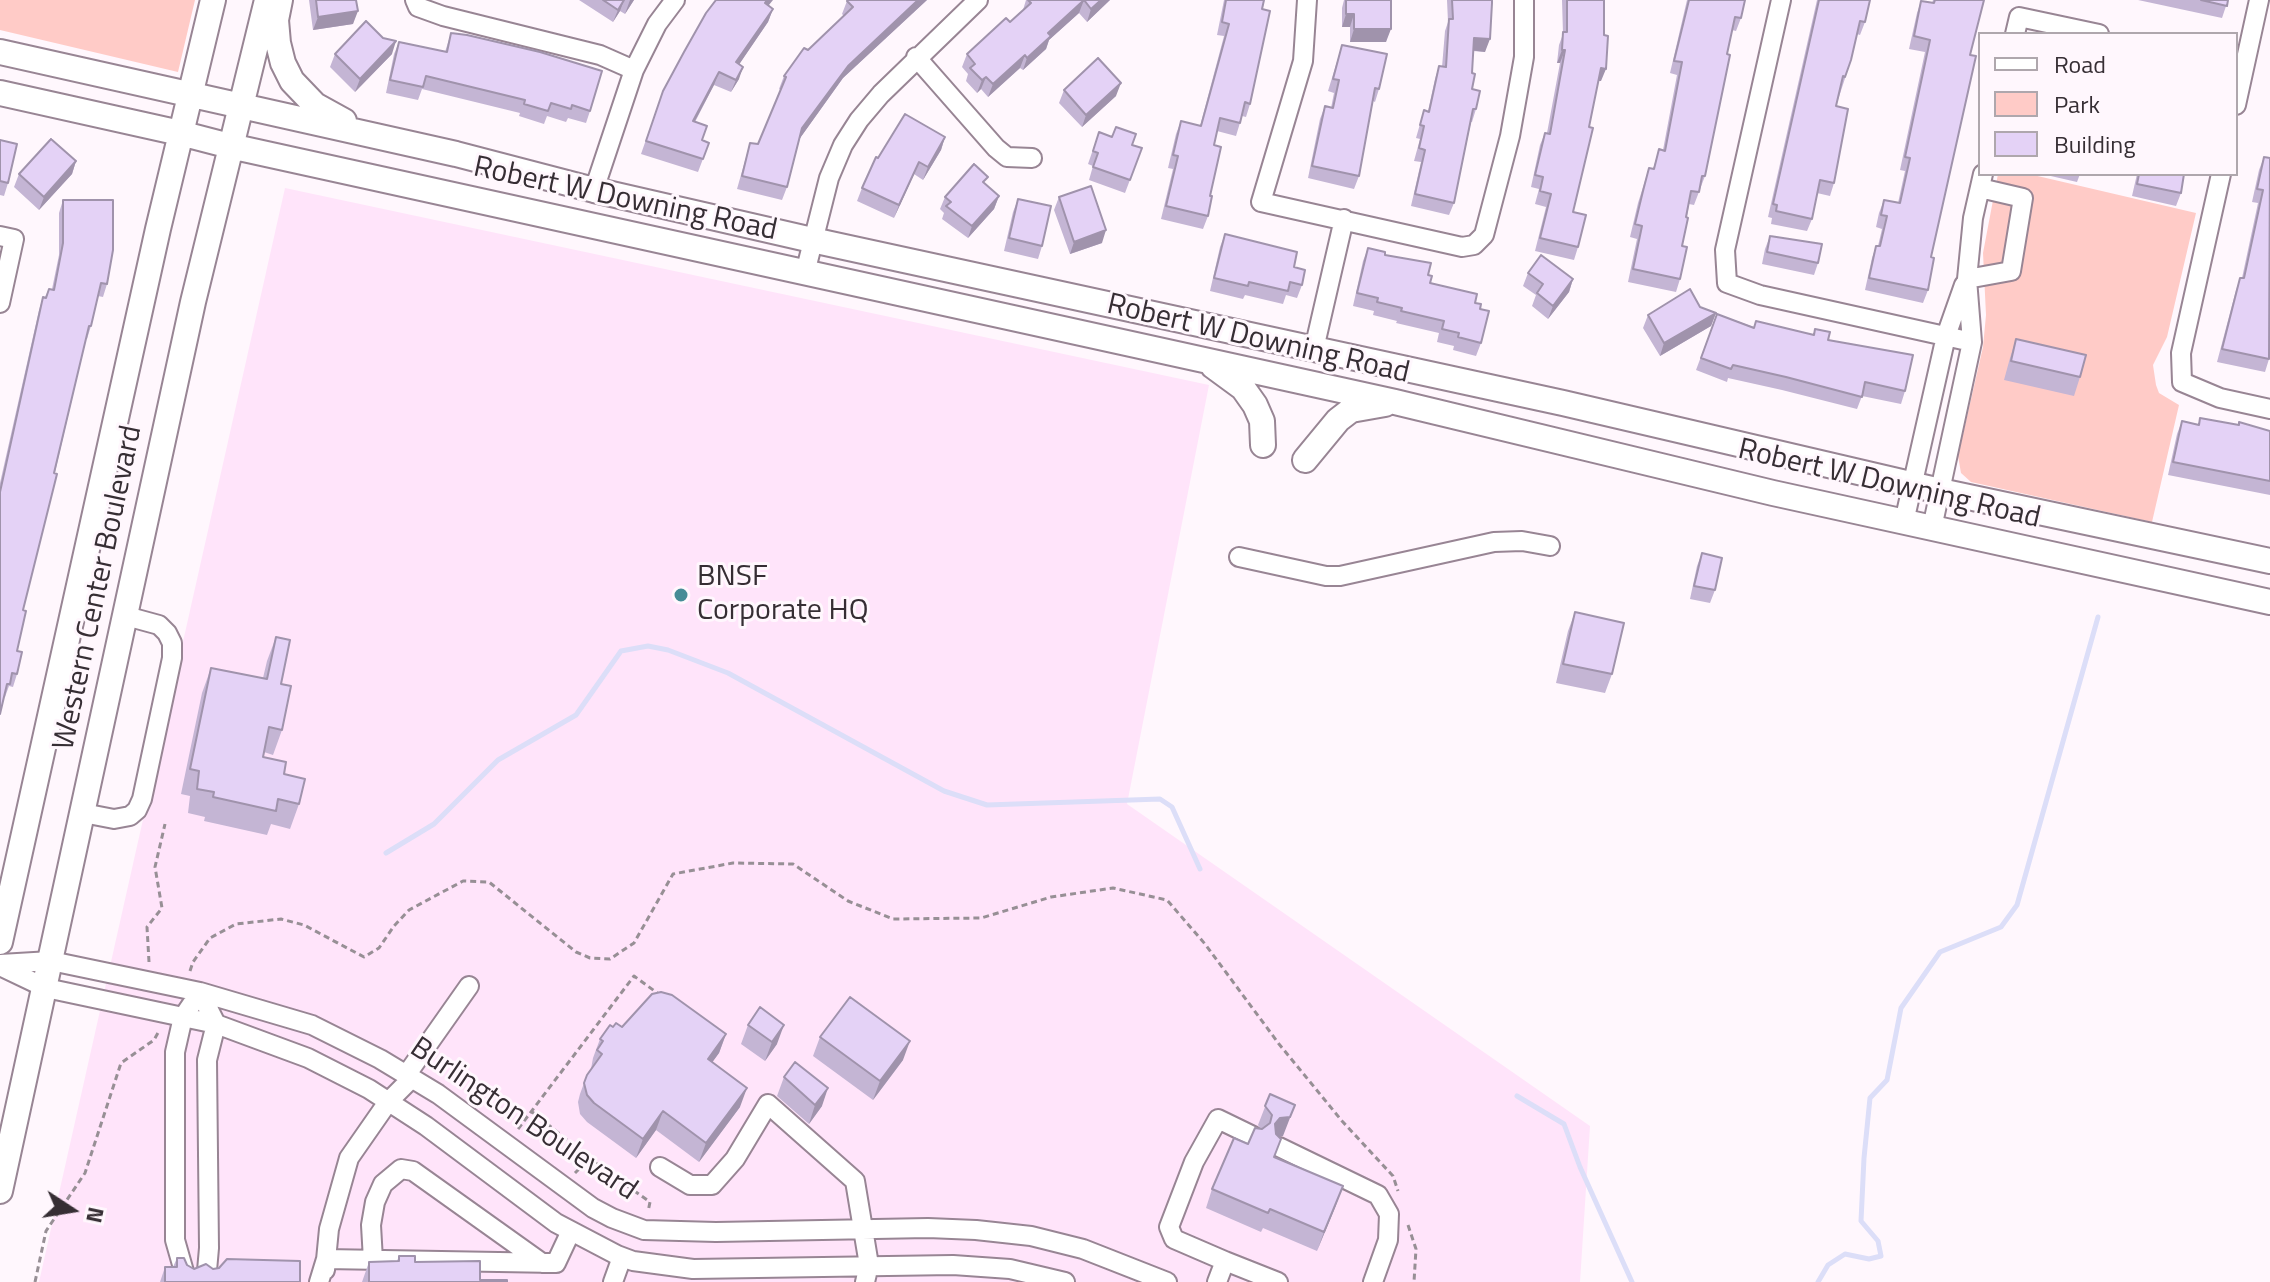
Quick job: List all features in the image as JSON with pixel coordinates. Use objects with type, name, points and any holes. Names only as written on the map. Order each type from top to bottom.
[{"type":"main road","name":"Western Center Boulevard","points":[[0,942],[188,95],[213,0]]},
{"type":"main road","name":"Western Center Boulevard","points":[[0,1191],[193,302],[267,0]]},
{"type":"main road","points":[[280,0],[276,20],[283,63],[292,81],[315,105],[343,121],[443,142],[456,154]]},
{"type":"main road","name":"Robert W Downing Road","points":[[0,52],[456,154],[594,190],[812,240],[1563,403],[1940,491],[2270,561]]},
{"type":"main road","name":"Robert W Downing Road","points":[[0,93],[1395,402],[1773,493],[2270,602]]},
{"type":"main road","points":[[1205,360],[1243,388],[1255,405],[1262,421],[1263,445]]},
{"type":"main road","points":[[1305,460],[1338,420],[1351,410],[1395,402]]},
{"type":"street","points":[[415,0],[418,7],[443,16],[600,55],[634,70]]},
{"type":"street","points":[[594,190],[634,70],[657,24],[675,0]]},
{"type":"street","points":[[805,273],[829,178],[843,145],[859,120],[916,57],[978,0]]},
{"type":"street","points":[[1307,0],[1303,61],[1261,202],[1462,247],[1474,245],[1484,235],[1510,136],[1524,57],[1524,0]]},
{"type":"street","points":[[1781,0],[1725,250],[1727,283],[1760,295],[1972,342]]},
{"type":"street","points":[[2238,84],[2240,64],[2259,0]]},
{"type":"street","points":[[2015,32],[2019,17],[2090,32]]},
{"type":"street","points":[[916,57],[1007,157],[1032,158]]},
{"type":"street","points":[[2221,176],[2181,353],[2182,382],[2220,398],[2270,409]]},
{"type":"street","points":[[1932,528],[1972,342],[1967,279],[1973,218],[1982,181],[2023,198],[2011,271],[1967,279]]},
{"type":"street","points":[[1314,349],[1344,219]]},
{"type":"street","points":[[0,303],[7,238]]},
{"type":"street","points":[[1904,522],[1946,336],[1967,279]]},
{"type":"street","points":[[1239,557],[1303,572],[1340,576],[1494,542],[1522,541],[1550,546]]},
{"type":"street","points":[[83,813],[114,819],[130,816],[137,810],[155,737],[172,658],[172,643],[159,625],[126,616]]},
{"type":"street","name":"Burlington Boulevard","points":[[0,965],[51,961],[192,990],[312,1025],[410,1076],[510,1145],[593,1208],[644,1230],[716,1232],[928,1228],[1031,1236],[1083,1249],[1167,1282]]},
{"type":"street","name":"Burlington Boulevard","points":[[0,965],[46,988],[216,1024],[308,1058],[426,1126],[556,1223],[622,1257],[656,1266],[693,1269],[867,1274],[989,1267],[1065,1282]]},
{"type":"street","points":[[322,1282],[329,1229],[349,1158],[410,1076],[469,986]]},
{"type":"street","points":[[187,1282],[175,1240],[175,1052],[176,1016],[192,990],[216,1024],[207,1060],[209,1248],[206,1282]]},
{"type":"street","points":[[660,1167],[690,1185],[712,1185],[735,1159],[768,1104],[855,1181],[867,1274]]},
{"type":"street","points":[[1253,1136],[1218,1119],[1194,1162],[1169,1227],[1174,1239],[1278,1282]]},
{"type":"street","points":[[1279,1147],[1378,1195],[1389,1214],[1388,1240],[1373,1282]]},
{"type":"street","points":[[373,1260],[371,1225],[375,1202],[383,1184],[401,1169],[413,1171],[551,1269]]},
{"type":"street","points":[[601,1247],[612,1218]]},
{"type":"street","points":[[551,1269],[571,1231]]},
{"type":"street","points":[[613,1282],[622,1257]]},
{"type":"street","points":[[326,1259],[551,1269]]},
{"type":"street","points":[[1217,1282],[1225,1261]]},
{"type":"path","points":[[146,981],[149,951],[147,927],[162,908],[155,867],[165,824]]},
{"type":"path","points":[[192,990],[193,962],[210,938],[236,924],[281,919],[304,925],[364,957],[379,948],[409,910],[463,881],[489,882],[576,952],[590,958],[610,959],[634,943],[673,874],[733,863],[793,864],[848,901],[893,919],[981,918],[1051,897],[1113,888],[1167,900],[1205,944],[1279,1044],[1342,1121],[1393,1176],[1398,1190]]},
{"type":"path","points":[[510,1145],[513,1135],[634,976],[665,998]]},
{"type":"path","points":[[35,1282],[46,1231],[85,1173],[121,1063],[154,1040],[176,1016]]},
{"type":"path","points":[[531,1111],[650,1202],[644,1230]]},
{"type":"path","points":[[1407,1220],[1416,1249],[1414,1282]]},
{"type":"shaded area","name":"BNSF Corporate HQ","points":[[285,188],[1209,385],[1127,804],[1590,1126],[1580,1282],[39,1282]]},
{"type":"green space","points":[[0,0],[195,0],[178,72],[0,30]]},
{"type":"green space","points":[[1998,176],[2038,176],[2196,213],[2167,337],[2153,365],[2159,393],[2179,405],[2152,522],[1971,482],[1961,473],[1958,456],[1983,347],[1986,315],[1983,253]]},
{"type":"building","points":[[316,0],[356,0],[358,11],[318,17]]},
{"type":"building","points":[[603,0],[624,0],[618,10]]},
{"type":"building","points":[[716,0],[767,0],[765,3],[773,9],[736,62],[743,67],[736,80],[719,72],[693,121],[707,126],[702,140],[709,143],[703,159],[646,141],[663,91]]},
{"type":"building","points":[[848,0],[918,0],[848,66],[802,128],[787,187],[742,176],[750,143],[758,144],[784,76],[804,48],[808,50],[853,7]]},
{"type":"building","points":[[1028,0],[1084,0],[1048,33],[1051,36],[1027,58],[1025,55],[993,84],[986,77],[982,80],[970,68],[975,64],[967,54],[1006,18],[1010,22],[1031,3]]},
{"type":"building","points":[[1084,0],[1101,0],[1091,9]]},
{"type":"building","points":[[1226,0],[1264,0],[1262,9],[1270,11],[1250,104],[1245,102],[1240,123],[1220,118],[1214,145],[1221,147],[1208,216],[1166,206],[1178,156],[1173,155],[1181,121],[1201,126],[1229,24],[1222,22]]},
{"type":"building","points":[[1346,0],[1391,0],[1391,29],[1354,29],[1354,14],[1346,14]]},
{"type":"building","points":[[1452,0],[1492,0],[1490,39],[1474,38],[1472,73],[1475,74],[1472,89],[1480,91],[1476,109],[1473,109],[1454,203],[1415,194],[1425,150],[1419,148],[1424,126],[1420,125],[1424,110],[1429,112],[1439,66],[1446,67],[1449,19],[1453,19]]},
{"type":"building","points":[[1567,0],[1604,0],[1604,35],[1608,36],[1606,69],[1601,68],[1589,127],[1593,128],[1573,212],[1586,215],[1578,247],[1540,238],[1551,194],[1540,191],[1543,177],[1535,175],[1545,133],[1550,134],[1565,50],[1562,50],[1563,32],[1567,32]]},
{"type":"building","points":[[1689,0],[1745,0],[1741,18],[1735,17],[1705,176],[1702,176],[1699,192],[1691,191],[1682,246],[1687,247],[1680,279],[1633,269],[1642,226],[1635,224],[1649,168],[1654,169],[1659,149],[1665,151],[1682,62],[1674,61]]},
{"type":"building","points":[[1819,0],[1870,0],[1865,22],[1860,21],[1836,106],[1848,109],[1834,183],[1820,180],[1812,219],[1776,211],[1777,205],[1773,204]]},
{"type":"building","points":[[1935,0],[1984,0],[1970,55],[1976,56],[1931,257],[1934,258],[1928,290],[1869,278],[1887,216],[1881,215],[1884,200],[1900,203],[1910,158],[1905,157],[1930,40],[1914,36],[1921,1],[1934,3]]},
{"type":"building","points":[[2201,0],[2228,0],[2227,6]]},
{"type":"building","points":[[366,21],[383,38],[396,41],[360,79],[335,54]]},
{"type":"building","points":[[451,33],[540,52],[602,71],[590,111],[551,103],[548,111],[524,104],[525,100],[426,76],[423,87],[390,80],[399,42],[447,52]]},
{"type":"building","points":[[1342,45],[1387,54],[1379,89],[1375,88],[1359,176],[1312,166],[1325,106],[1333,108],[1339,80],[1333,79]]},
{"type":"building","points":[[1098,58],[1121,83],[1086,115],[1064,90]]},
{"type":"building","points":[[905,114],[945,137],[928,167],[919,162],[899,205],[862,188],[876,157]]},
{"type":"building","points":[[1116,127],[1136,134],[1132,145],[1142,148],[1130,180],[1093,167],[1098,153],[1093,151],[1099,132],[1112,137]]},
{"type":"building","points":[[51,139],[76,161],[44,197],[19,174]]},
{"type":"building","points":[[0,140],[17,144],[8,183],[0,181]]},
{"type":"building","points":[[2264,157],[2270,158],[2269,359],[2222,349],[2240,278],[2244,278],[2263,190],[2257,189]]},
{"type":"building","points":[[974,164],[988,177],[983,182],[999,196],[972,226],[946,206],[951,202],[945,197]]},
{"type":"building","points":[[2139,176],[2184,176],[2181,193],[2137,184]]},
{"type":"building","points":[[1091,186],[1106,230],[1074,242],[1059,197]]},
{"type":"building","points":[[1018,199],[1051,206],[1042,246],[1009,238]]},
{"type":"building","points":[[63,200],[113,200],[113,250],[107,284],[101,283],[89,326],[54,473],[57,474],[23,610],[26,611],[17,651],[22,652],[17,674],[12,673],[10,684],[7,684],[0,714],[0,492],[43,297],[46,298],[49,289],[54,290],[63,243]]},
{"type":"building","points":[[1225,234],[1297,252],[1294,267],[1305,270],[1302,285],[1290,282],[1288,291],[1214,278]]},
{"type":"building","points":[[1770,236],[1822,244],[1818,263],[1767,252]]},
{"type":"building","points":[[1368,248],[1385,252],[1385,255],[1431,263],[1430,283],[1477,294],[1475,303],[1481,304],[1480,309],[1489,311],[1481,343],[1442,329],[1444,321],[1401,311],[1402,308],[1377,302],[1378,298],[1357,293]]},
{"type":"building","points":[[1541,255],[1573,279],[1553,306],[1537,293],[1543,284],[1528,273]]},
{"type":"building","points":[[1690,289],[1700,307],[1716,313],[1664,343],[1648,315]]},
{"type":"building","points":[[1717,314],[1754,328],[1756,321],[1814,335],[1815,329],[1830,332],[1828,340],[1913,355],[1905,391],[1865,382],[1862,397],[1733,365],[1731,369],[1701,358]]},
{"type":"building","points":[[2016,339],[2086,355],[2080,377],[2011,361]]},
{"type":"building","points":[[2200,418],[2239,425],[2239,422],[2270,431],[2270,481],[2173,462],[2182,421],[2199,425]]},
{"type":"building","points":[[1702,553],[1722,558],[1715,590],[1694,586]]},
{"type":"building","points":[[1575,612],[1624,623],[1612,674],[1563,664]]},
{"type":"building","points":[[276,637],[290,640],[281,684],[291,686],[282,730],[269,727],[263,757],[286,762],[284,774],[305,779],[299,804],[278,799],[276,811],[213,797],[214,792],[197,789],[199,771],[190,769],[211,668],[267,679]]},
{"type":"building","points":[[661,992],[672,995],[726,1034],[708,1059],[747,1088],[706,1143],[663,1111],[643,1139],[587,1095],[584,1083],[602,1054],[597,1050],[603,1041],[600,1039],[610,1025],[613,1027],[616,1023],[622,1027],[652,994]]},
{"type":"building","points":[[850,997],[910,1041],[880,1081],[820,1037]]},
{"type":"building","points":[[760,1007],[784,1025],[772,1042],[748,1025]]},
{"type":"building","points":[[795,1062],[828,1088],[815,1105],[784,1077]]},
{"type":"building","points":[[1270,1094],[1295,1105],[1290,1117],[1280,1118],[1275,1124],[1276,1134],[1281,1139],[1274,1157],[1343,1186],[1324,1232],[1212,1189],[1234,1138],[1248,1144],[1255,1128],[1262,1129],[1270,1123],[1272,1115],[1265,1106]]},
{"type":"building","points":[[399,1256],[415,1256],[415,1262],[480,1261],[480,1280],[507,1282],[369,1282],[369,1262],[399,1261]]},
{"type":"building","points":[[177,1258],[184,1258],[187,1265],[194,1269],[206,1264],[213,1269],[219,1268],[227,1259],[300,1261],[300,1282],[165,1282],[165,1267],[177,1267]]},
{"type":"waterway","points":[[1818,1282],[1828,1265],[1845,1254],[1869,1259],[1881,1256],[1878,1241],[1861,1221],[1870,1098],[1887,1080],[1901,1008],[1940,952],[2001,927],[2017,905],[2098,617]]},
{"type":"waterway","points":[[386,853],[434,824],[498,760],[576,715],[621,651],[648,646],[668,650],[728,673],[944,791],[987,805],[1160,799],[1172,807],[1200,869]]},
{"type":"waterway","points":[[1517,1096],[1564,1124],[1632,1282]]},
{"type":"place","name":"BNSF Corporate HQ","points":[[681,595]]}]
